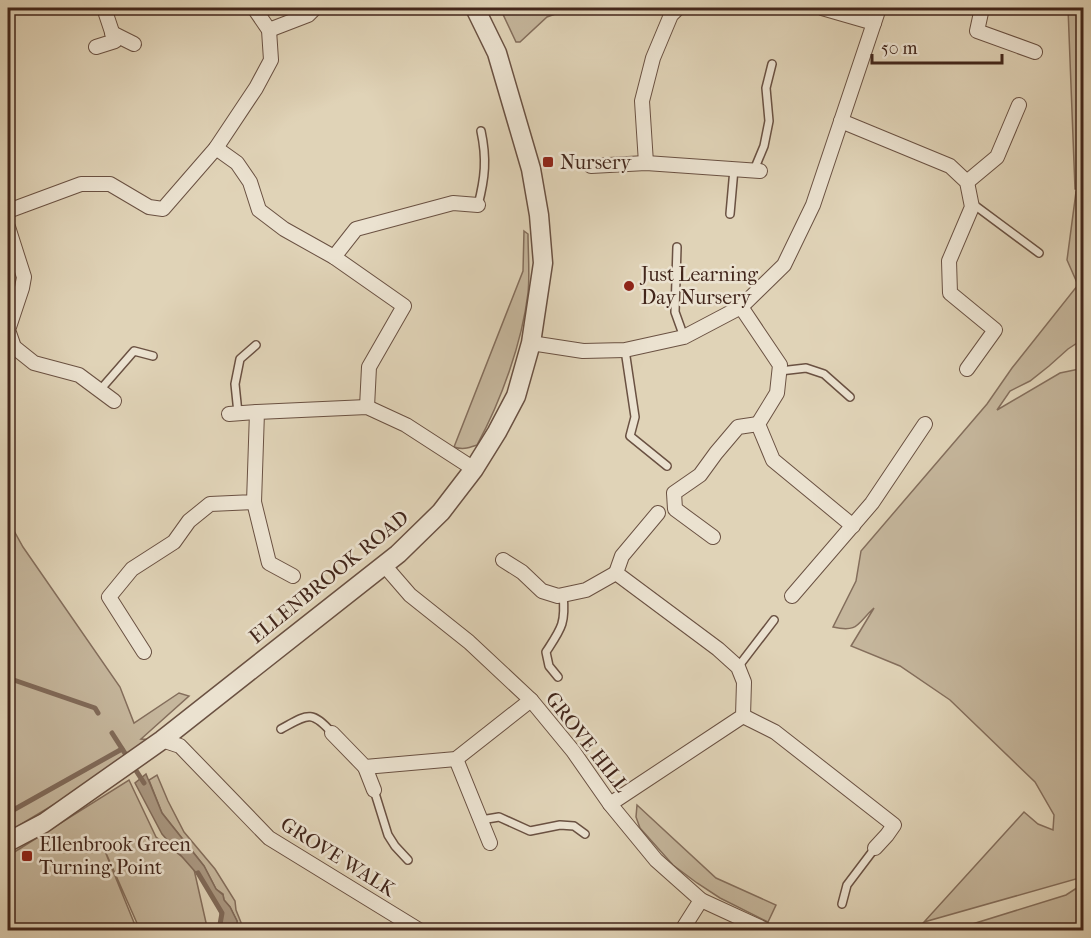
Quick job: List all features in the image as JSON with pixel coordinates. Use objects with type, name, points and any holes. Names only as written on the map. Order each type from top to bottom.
[{"type":"street","points":[[96,47],[115,42],[104,8]]},
{"type":"street","points":[[8,211],[81,184],[110,184],[149,207],[163,209],[216,148],[256,88],[271,60],[269,30],[254,8]]},
{"type":"street","points":[[269,30],[308,15],[315,8]]},
{"type":"street","name":"ELLENBROOK ROAD","points":[[8,842],[44,823],[162,740],[398,554],[441,512],[474,470],[516,396],[531,343],[543,263],[539,215],[531,169],[497,53],[475,8]]},
{"type":"street","points":[[646,163],[642,101],[652,58],[671,15],[678,8]]},
{"type":"street","points":[[822,8],[874,23]]},
{"type":"street","points":[[531,343],[583,351],[625,350],[684,337],[741,307],[784,265],[813,205],[879,8]]},
{"type":"street","points":[[982,8],[977,31],[1035,52]]},
{"type":"street","points":[[112,33],[134,44]]},
{"type":"street","points":[[967,182],[997,157],[1019,105]]},
{"type":"street","points":[[841,122],[950,166],[967,182],[972,207],[949,261],[950,293],[995,330],[967,369]]},
{"type":"street","points":[[216,148],[237,163],[250,182],[259,210],[284,229],[334,257],[404,306],[369,367],[367,407]]},
{"type":"street","points":[[591,166],[646,163],[757,171]]},
{"type":"street","points":[[334,257],[356,229],[453,203],[478,205]]},
{"type":"street","points":[[8,227],[24,277],[8,330],[14,347],[34,363],[79,375],[114,401]]},
{"type":"street","points":[[713,537],[675,509],[674,493],[700,475],[738,427],[758,424],[777,393],[780,371],[780,365],[741,307]]},
{"type":"street","points":[[233,414],[367,407],[406,425],[474,470]]},
{"type":"street","points":[[256,412],[254,502],[269,563],[293,576]]},
{"type":"street","points":[[758,424],[773,460],[853,526]]},
{"type":"street","points":[[792,596],[872,503],[926,424]]},
{"type":"street","points":[[144,652],[109,597],[132,569],[174,542],[189,521],[210,504],[254,502]]},
{"type":"street","points":[[504,560],[522,572],[542,591],[558,596],[586,590],[616,573],[622,556],[658,513]]},
{"type":"street","name":"GROVE HILL","points":[[384,565],[410,595],[469,642],[531,700],[656,860],[701,900],[766,930]]},
{"type":"street","points":[[616,573],[718,648],[738,667],[744,682],[743,716]]},
{"type":"street","points":[[365,767],[456,759],[531,700]]},
{"type":"street","points":[[610,804],[743,716]]},
{"type":"street","points":[[743,716],[775,732],[894,825],[875,848]]},
{"type":"street","points":[[332,733],[365,767],[374,790]]},
{"type":"street","name":"GROVE WALK","points":[[162,740],[180,746],[269,838],[419,930]]},
{"type":"street","points":[[456,759],[490,843]]},
{"type":"street","points":[[682,930],[701,900]]},
{"type":"lane","points":[[757,171],[769,121],[766,88],[772,64]]},
{"type":"lane","points":[[478,205],[484,184],[485,163],[481,131]]},
{"type":"lane","points":[[730,214],[734,169]]},
{"type":"lane","points":[[971,203],[1039,253]]},
{"type":"lane","points":[[676,247],[675,312],[684,337]]},
{"type":"lane","points":[[233,414],[235,384],[240,359],[256,345]]},
{"type":"lane","points":[[625,350],[635,417],[630,436],[667,466]]},
{"type":"lane","points":[[100,390],[134,351],[153,356]]},
{"type":"lane","points":[[780,371],[806,368],[824,374],[850,397]]},
{"type":"lane","points":[[558,677],[549,666],[546,652],[563,624],[565,612],[563,595]]},
{"type":"lane","points":[[738,667],[774,620]]},
{"type":"lane","points":[[282,729],[306,716],[322,721],[332,733]]},
{"type":"lane","points":[[374,790],[388,835],[408,860]]},
{"type":"lane","points":[[481,820],[499,817],[530,831],[560,825],[574,826],[585,834]]},
{"type":"lane","points":[[842,904],[847,885],[875,848]]},
{"type":"shaded area","points":[[500,8],[572,8],[547,17],[520,42],[516,42]]},
{"type":"shaded area","points":[[1068,8],[1084,8],[1083,188],[1075,189]]},
{"type":"shaded area","points":[[1083,191],[1083,339],[1030,381],[1010,391],[997,410],[1060,373],[1079,369],[1083,373],[1083,417],[1080,436],[1083,426],[1083,877],[924,922],[1024,812],[1038,824],[1053,830],[1054,815],[1035,782],[950,700],[900,666],[851,646],[874,608],[853,628],[833,627],[856,581],[861,551],[987,404],[1012,368],[1078,285],[1067,260],[1076,192]]},
{"type":"shaded area","points":[[524,231],[528,234],[528,293],[516,351],[494,410],[477,445],[466,448],[454,447],[523,271]]},
{"type":"shaded area","points":[[8,520],[23,547],[120,687],[134,723],[179,693],[189,696],[141,739],[162,740],[8,832]]},
{"type":"shaded area","points":[[146,774],[162,813],[204,866],[216,889],[223,895],[237,921],[237,930],[223,930],[218,907],[206,884],[162,834],[135,783]]},
{"type":"shaded area","points":[[157,775],[184,832],[215,869],[235,901],[244,930],[237,930],[237,921],[224,900],[223,894],[216,889],[204,866],[162,813],[149,780]]},
{"type":"shaded area","points":[[129,780],[156,837],[193,865],[206,930],[140,930],[102,844],[137,930],[8,930],[8,856]]},
{"type":"shaded area","points":[[637,805],[716,878],[776,905],[768,922],[720,898],[673,865],[640,828],[636,817]]},
{"type":"shaded area","points":[[1083,884],[1083,930],[953,930],[1066,895]]},
{"type":"waterway","points":[[8,678],[95,708],[98,713]]},
{"type":"waterway","points":[[112,733],[144,783]]},
{"type":"waterway","points":[[8,813],[122,749]]},
{"type":"waterway","points":[[198,873],[222,913],[219,930]]},
{"type":"place","name":"Nursery","points":[[548,162]]},
{"type":"place","name":"Just Learning Day Nursery","points":[[629,286]]},
{"type":"place","name":"Ellenbrook Green Turning Point","points":[[27,856]]}]
